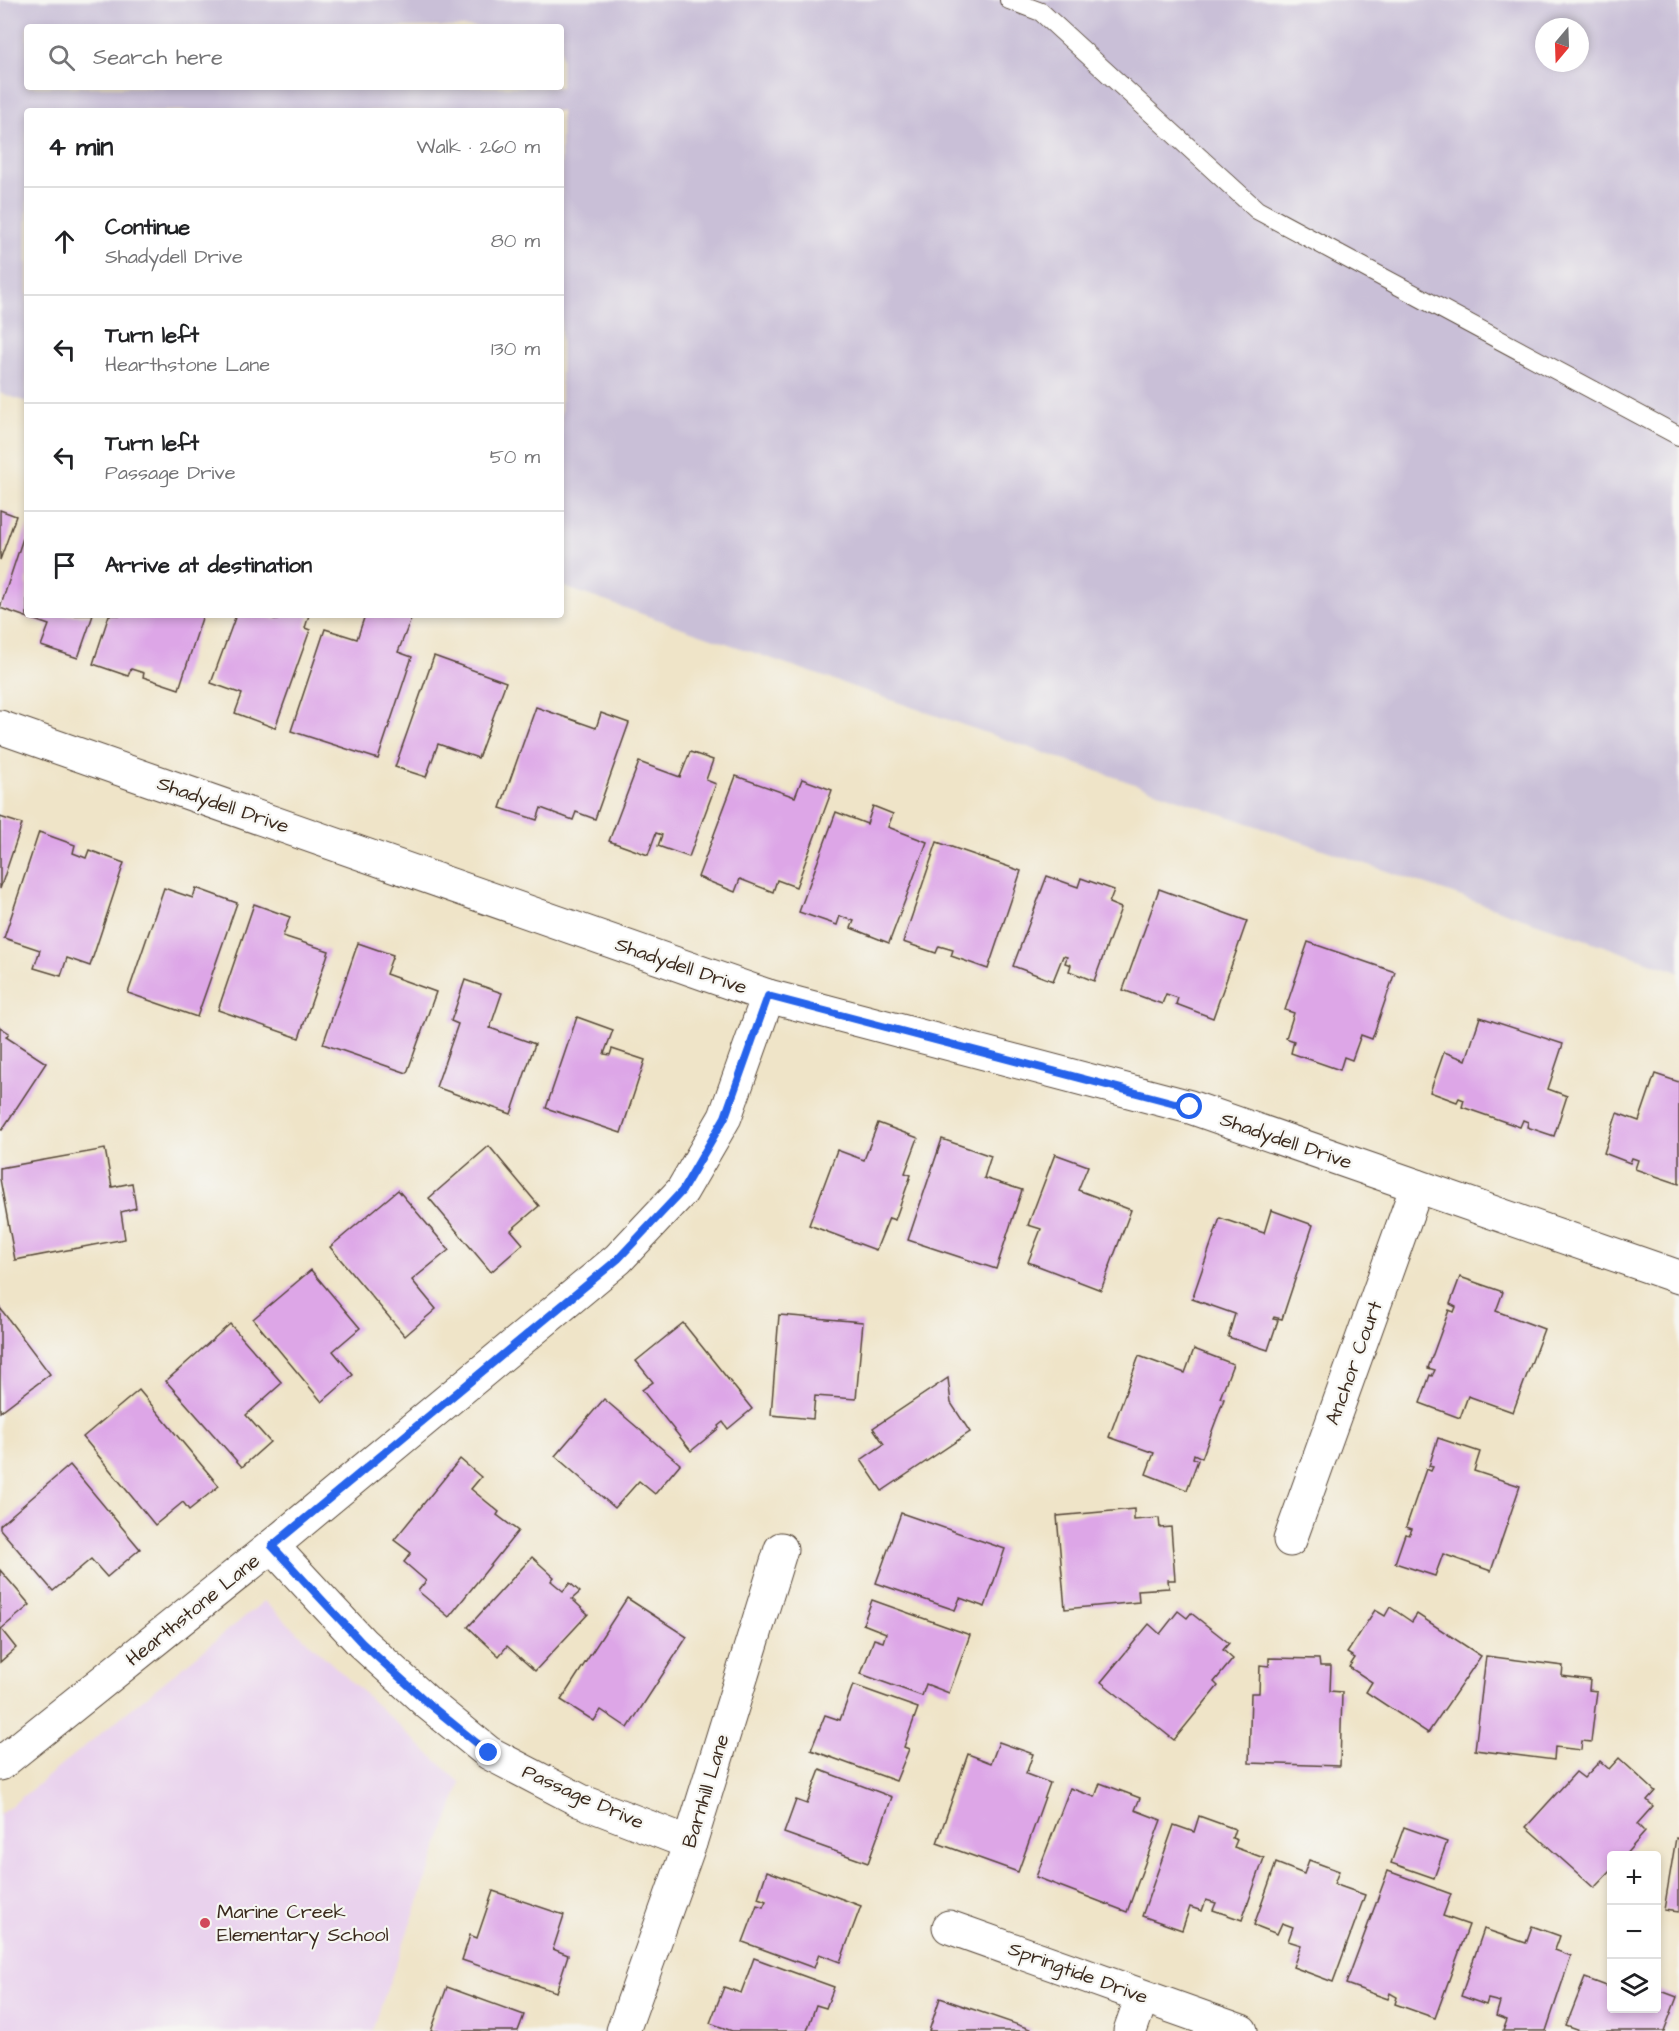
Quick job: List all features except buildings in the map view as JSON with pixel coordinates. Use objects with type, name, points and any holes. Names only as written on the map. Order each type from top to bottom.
[{"type":"street","name":"Shadydell Drive","points":[[0,727],[768,996],[1190,1107],[1679,1277]]},
{"type":"street","name":"Hearthstone Lane","points":[[0,1764],[272,1546],[618,1259],[682,1191],[725,1117],[768,996]]},
{"type":"street","name":"Anchor Court","points":[[1290,1540],[1417,1186]]},
{"type":"street","name":"Passage Drive","points":[[272,1546],[362,1643],[430,1705],[489,1753],[581,1801],[690,1843]]},
{"type":"street","name":"Barnhill Lane","points":[[623,2031],[690,1843],[781,1549]]},
{"type":"street","name":"Springtide Drive","points":[[949,1927],[1241,2031]]},
{"type":"street","points":[[1130,2031],[1142,1997]]},
{"type":"lane","points":[[1009,0],[1041,12],[1257,210],[1679,436]]},
{"type":"shaded area","points":[[0,0],[1679,0],[1679,972],[564,587],[564,108],[24,108],[24,401],[0,393]]},
{"type":"shaded area","name":"Marine Creek Elementary School","points":[[264,1601],[461,1783],[372,2031],[0,2031],[0,1815]]},
{"type":"place","name":"Marine Creek Elementary School","points":[[205,1923]]},
{"type":"route","points":[[489,1753],[430,1705],[362,1643],[272,1546],[618,1259],[682,1191],[725,1117],[768,996],[1190,1107]]}]
